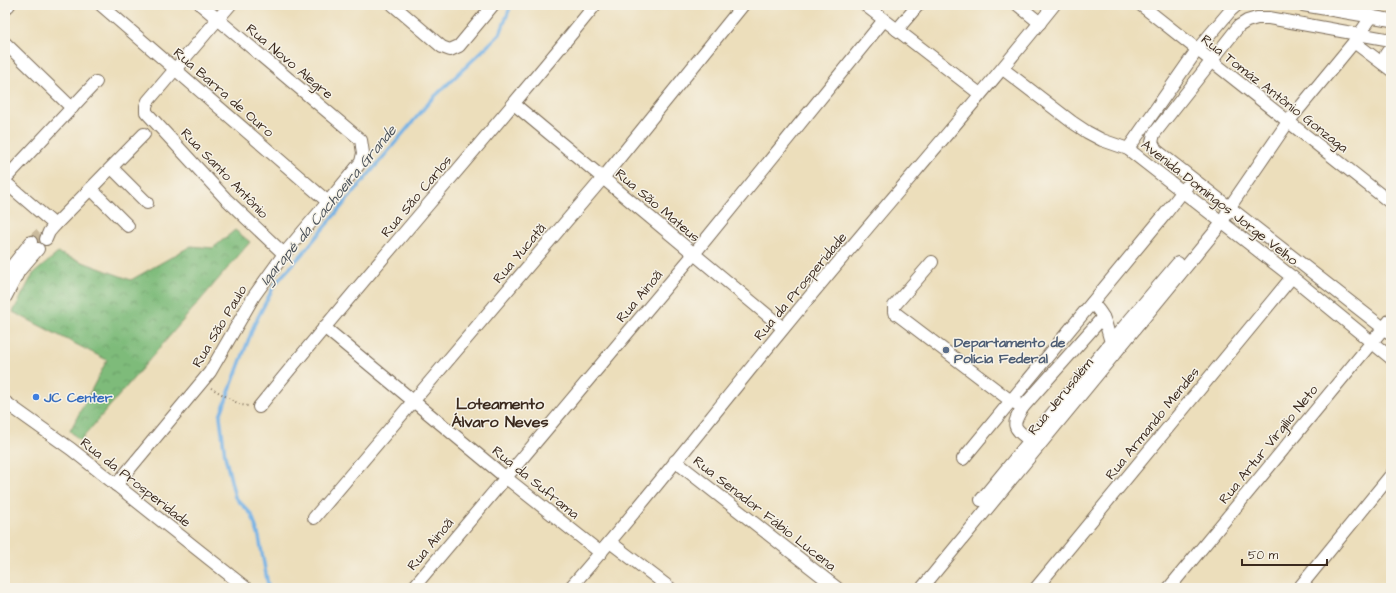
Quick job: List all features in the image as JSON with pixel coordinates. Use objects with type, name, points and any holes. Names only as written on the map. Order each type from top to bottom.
[{"type":"street","points":[[5,9],[9,5]]},
{"type":"street","name":"Rua Barra de Ouro","points":[[101,5],[328,202]]},
{"type":"street","name":"Rua Novo Alegre","points":[[201,5],[361,140]]},
{"type":"street","points":[[175,70],[230,5]]},
{"type":"street","points":[[392,5],[442,47],[450,50],[459,46],[493,5]]},
{"type":"street","name":"Rua Yucatã","points":[[314,518],[603,178],[743,5]]},
{"type":"street","points":[[865,5],[980,94]]},
{"type":"street","points":[[896,30],[918,5]]},
{"type":"street","points":[[1018,5],[1040,23]]},
{"type":"street","name":"Rua da Prosperidade","points":[[570,588],[601,553],[783,328],[980,94],[1003,69],[1054,5]]},
{"type":"street","name":"Rua Tomáz Antônio Gonzaga","points":[[1141,5],[1391,203]]},
{"type":"street","points":[[1128,149],[1197,50],[1230,11],[1237,5]]},
{"type":"street","points":[[1303,5],[1391,20]]},
{"type":"street","name":"Rua São Carlos","points":[[259,407],[324,327],[514,104],[588,8]]},
{"type":"street","name":"Rua Jerusalém","points":[[922,588],[1222,223],[1229,208],[1288,122],[1372,16]]},
{"type":"street","points":[[1211,61],[1239,26],[1247,21],[1257,18],[1269,18],[1356,38],[1391,40]]},
{"type":"street","name":"Rua Ainoã","points":[[413,588],[694,254],[884,20]]},
{"type":"street","points":[[1356,38],[1387,67]]},
{"type":"street","points":[[5,43],[72,108]]},
{"type":"street","points":[[1387,67],[1386,54],[1391,47]]},
{"type":"street","name":"Avenida Domingos Jorge Velho","points":[[1211,61],[1154,134],[1152,142],[1156,150],[1229,208],[1388,327]]},
{"type":"street","name":"Avenida Domingos Jorge Velho","points":[[1003,69],[1087,132],[1102,140],[1128,149],[1292,277],[1391,358]]},
{"type":"street","name":"Rua Santo Antônio","points":[[175,70],[148,101],[146,112],[226,199],[284,254]]},
{"type":"street","points":[[43,237],[5,180],[96,82]]},
{"type":"street","name":"Rua São Mateus","points":[[514,104],[783,328]]},
{"type":"street","points":[[5,278],[16,269],[43,237],[144,134]]},
{"type":"street","name":"Rua São Paulo","points":[[116,485],[210,372],[254,296],[284,254],[361,162],[363,153],[361,140]]},
{"type":"street","points":[[112,168],[147,203]]},
{"type":"street","points":[[963,459],[1192,179]]},
{"type":"street","points":[[91,189],[128,226]]},
{"type":"street","points":[[932,262],[894,306],[894,312],[1011,401],[1022,407]]},
{"type":"street","points":[[981,500],[1178,263]]},
{"type":"street","points":[[5,298],[16,269]]},
{"type":"street","name":"Rua Armando Mendes","points":[[1036,588],[1292,277]]},
{"type":"street","points":[[1092,303],[1108,326],[1111,342]]},
{"type":"street","points":[[1030,440],[1017,431],[1014,422],[1022,407],[1103,317]]},
{"type":"street","name":"Rua da Suframa","points":[[324,327],[505,477],[601,553]]},
{"type":"street","name":"Rua Artur Virgilio Neto","points":[[1169,588],[1371,342],[1388,327]]},
{"type":"street","name":"Rua da Prosperidade","points":[[5,402],[71,449],[246,588]]},
{"type":"street","name":"Rua Senador Fábio Lucena","points":[[675,461],[837,588]]},
{"type":"street","points":[[1299,588],[1391,475]]},
{"type":"street","points":[[610,542],[670,588]]},
{"type":"path","points":[[218,392],[241,405]]},
{"type":"green space","points":[[235,230],[250,242],[80,441],[70,431],[107,360],[13,312],[33,274],[58,253],[131,280],[191,246],[213,248]]},
{"type":"waterway","name":"Igarapé da Cachoeira Grande","points":[[268,585],[259,537],[252,515],[235,497],[225,456],[220,416],[254,325],[275,284],[431,100],[500,34],[511,5]]},
{"type":"tunnel","points":[[31,242],[40,234]]},
{"type":"place","name":"Departamento de Polícia Federal","points":[[946,350]]},
{"type":"place","name":"JC Center","points":[[36,397]]},
{"type":"district","name":"Loteamento Álvaro Neves","points":[[500,412]]}]
